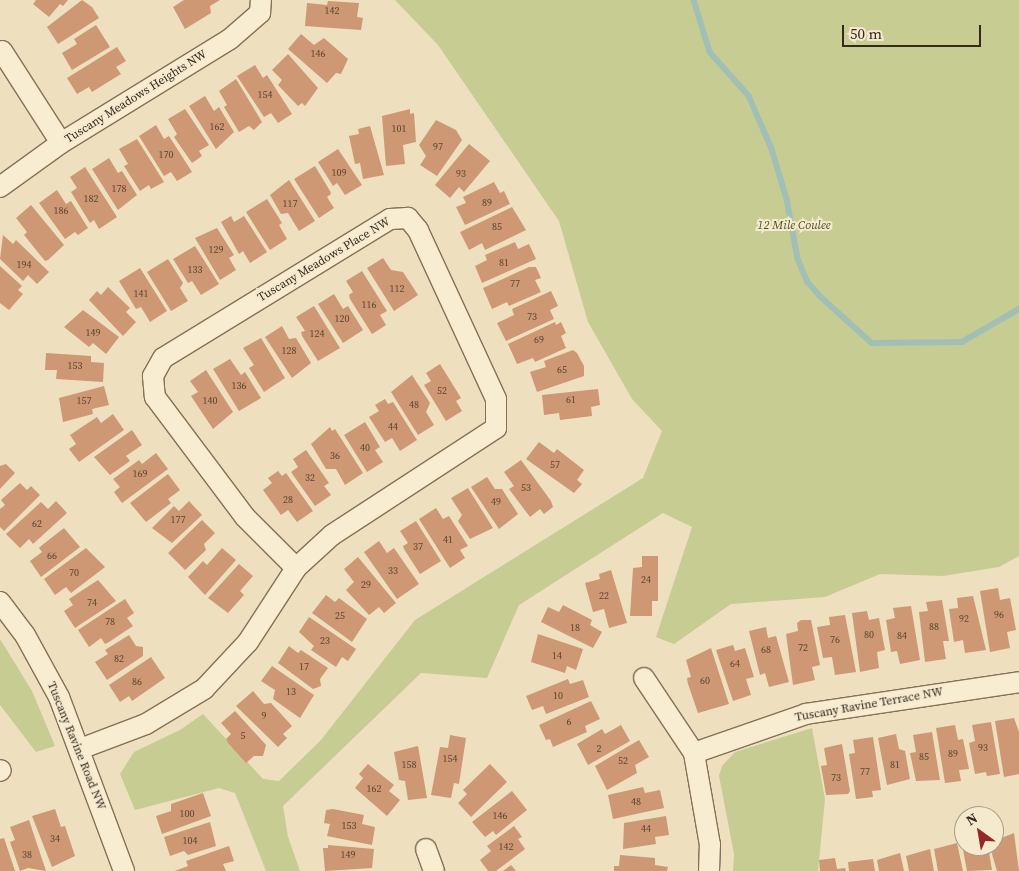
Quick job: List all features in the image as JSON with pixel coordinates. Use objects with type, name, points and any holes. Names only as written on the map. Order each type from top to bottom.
[{"type":"street","name":"Tuscany Meadows Heights NW","points":[[0,187],[61,143],[230,39],[260,13],[262,0]]},
{"type":"street","points":[[2,51],[61,143]]},
{"type":"street","name":"Tuscany Meadows Place NW","points":[[80,749],[146,724],[204,689],[248,642],[296,568],[332,535],[496,428],[496,399],[418,230],[408,218],[390,219],[163,358],[153,376],[155,397],[245,517],[296,568]]},
{"type":"street","name":"Tuscany Ravine Road NW","points":[[0,602],[44,667],[80,749],[124,871]]},
{"type":"street","points":[[644,678],[694,753],[708,837],[709,871]]},
{"type":"street","name":"Tuscany Ravine Terrace NW","points":[[694,753],[806,714],[1019,682]]},
{"type":"street","points":[[426,849],[434,871]]},
{"type":"green space","name":"12 Mile Coulee","points":[[395,0],[1019,0],[1019,556],[999,567],[943,576],[880,574],[825,597],[731,604],[674,644],[656,637],[692,527],[663,513],[519,605],[487,678],[421,673],[283,806],[288,837],[300,871],[266,871],[235,793],[219,788],[135,810],[120,774],[134,752],[180,730],[203,714],[263,779],[279,781],[321,740],[415,620],[643,478],[662,431],[632,399],[588,322],[559,221],[438,45]]},
{"type":"green space","points":[[0,639],[32,691],[55,746],[36,752],[0,705]]},
{"type":"green space","points":[[812,728],[825,799],[818,871],[733,871],[734,854],[719,776],[722,766],[735,752]]},
{"type":"building","points":[[36,0],[68,0],[63,6],[60,4],[49,17],[33,4]]},
{"type":"building","points":[[82,0],[92,7],[99,18],[58,44],[47,27]]},
{"type":"building","points":[[184,0],[220,0],[210,6],[211,13],[185,29],[173,7]]},
{"type":"building","points":[[328,1],[359,3],[357,17],[363,18],[361,30],[305,26],[307,3],[327,5]]},
{"type":"building","points":[[96,25],[110,47],[72,70],[62,53],[77,44],[74,39]]},
{"type":"building","points":[[301,34],[314,45],[324,38],[348,59],[341,74],[336,73],[327,83],[288,49]]},
{"type":"building","points":[[117,47],[126,61],[116,67],[121,74],[92,92],[89,87],[77,94],[67,78]]},
{"type":"building","points":[[288,54],[318,88],[305,106],[302,103],[298,106],[278,85],[282,80],[272,70]]},
{"type":"building","points":[[255,65],[263,78],[267,75],[292,114],[278,123],[271,113],[264,117],[237,76]]},
{"type":"building","points":[[236,79],[262,122],[254,130],[249,126],[239,132],[224,107],[227,105],[219,91]]},
{"type":"building","points":[[205,96],[214,111],[219,107],[234,132],[216,149],[189,106]]},
{"type":"building","points":[[185,109],[209,145],[199,151],[202,156],[192,163],[174,137],[177,134],[168,119]]},
{"type":"building","points":[[410,109],[410,114],[414,113],[416,142],[403,145],[405,164],[386,166],[382,116]]},
{"type":"building","points":[[436,120],[456,130],[462,140],[437,176],[420,165],[426,156],[419,145]]},
{"type":"building","points":[[156,125],[164,139],[169,136],[192,172],[177,181],[171,172],[164,176],[139,136]]},
{"type":"building","points":[[370,126],[384,175],[363,179],[360,163],[355,164],[349,136],[359,134],[358,129]]},
{"type":"building","points":[[137,139],[164,182],[151,189],[149,185],[140,191],[124,166],[128,164],[119,149]]},
{"type":"building","points":[[469,144],[490,161],[464,192],[459,187],[450,198],[435,185]]},
{"type":"building","points":[[338,149],[362,185],[345,195],[337,183],[333,186],[318,162]]},
{"type":"building","points":[[109,158],[118,173],[122,171],[137,195],[118,210],[92,169]]},
{"type":"building","points":[[315,166],[330,191],[331,194],[327,197],[334,208],[319,218],[294,179]]},
{"type":"building","points":[[85,167],[117,217],[99,229],[94,220],[90,223],[71,192],[77,188],[70,177]]},
{"type":"building","points":[[289,180],[315,221],[299,231],[288,213],[281,214],[270,195]]},
{"type":"building","points":[[494,182],[500,193],[504,191],[510,204],[465,225],[456,207],[466,203],[463,197]]},
{"type":"building","points":[[57,190],[66,204],[71,201],[88,228],[78,235],[75,232],[65,239],[39,203]]},
{"type":"building","points":[[267,199],[282,223],[279,225],[287,239],[270,250],[246,212]]},
{"type":"building","points":[[31,205],[64,245],[45,261],[24,235],[27,232],[16,218]]},
{"type":"building","points":[[512,207],[526,230],[485,250],[482,243],[469,250],[460,232]]},
{"type":"building","points":[[231,216],[234,222],[244,216],[267,252],[250,263],[243,251],[239,254],[221,222]]},
{"type":"building","points":[[217,228],[234,255],[229,258],[236,270],[220,280],[195,238]]},
{"type":"building","points":[[3,235],[13,244],[16,240],[49,272],[37,284],[28,275],[23,281],[0,259]]},
{"type":"building","points":[[515,242],[518,249],[529,244],[536,259],[482,283],[475,266],[487,260],[485,255]]},
{"type":"building","points":[[195,246],[219,284],[201,295],[192,281],[188,283],[173,259]]},
{"type":"building","points":[[383,258],[391,270],[403,272],[418,295],[394,311],[367,268]]},
{"type":"building","points":[[168,259],[183,283],[180,288],[188,301],[171,311],[147,272]]},
{"type":"building","points":[[0,266],[22,286],[18,290],[23,294],[9,310],[0,303]]},
{"type":"building","points":[[529,267],[536,267],[541,278],[535,280],[541,292],[509,306],[507,302],[492,309],[483,288]]},
{"type":"building","points":[[140,268],[167,311],[150,322],[141,307],[136,309],[119,281]]},
{"type":"building","points":[[362,271],[387,311],[380,315],[386,325],[372,334],[350,299],[349,295],[353,292],[346,281]]},
{"type":"building","points":[[108,287],[130,308],[126,312],[136,322],[123,336],[89,300],[97,291],[101,295]]},
{"type":"building","points":[[551,291],[558,306],[550,310],[554,319],[506,341],[497,323],[514,315],[512,309]]},
{"type":"building","points":[[334,294],[343,309],[348,306],[363,330],[343,343],[318,304]]},
{"type":"building","points":[[314,306],[340,348],[318,361],[302,336],[301,332],[305,331],[296,317]]},
{"type":"building","points":[[83,310],[119,337],[106,354],[93,343],[89,347],[64,327]]},
{"type":"building","points":[[555,322],[556,325],[561,322],[566,333],[561,336],[566,348],[535,362],[533,358],[517,364],[508,344]]},
{"type":"building","points":[[282,326],[289,339],[296,338],[311,363],[292,378],[265,337]]},
{"type":"building","points":[[261,338],[285,378],[264,392],[249,368],[254,365],[243,348]]},
{"type":"building","points":[[573,350],[577,353],[584,366],[584,376],[537,392],[530,372],[546,367],[544,361]]},
{"type":"building","points":[[46,353],[91,356],[91,362],[104,363],[103,382],[56,379],[57,370],[45,370]]},
{"type":"building","points":[[230,359],[241,375],[245,372],[261,398],[239,411],[213,369]]},
{"type":"building","points":[[440,364],[461,398],[456,401],[462,411],[446,421],[424,385],[431,381],[426,373]]},
{"type":"building","points":[[206,370],[233,412],[213,429],[191,396],[198,392],[190,381]]},
{"type":"building","points":[[412,375],[430,403],[426,412],[434,425],[418,435],[391,392]]},
{"type":"building","points":[[104,386],[109,405],[92,409],[93,414],[63,422],[59,398]]},
{"type":"building","points":[[598,389],[600,405],[591,407],[592,416],[560,420],[559,413],[544,415],[542,395]]},
{"type":"building","points":[[385,399],[388,404],[393,402],[417,440],[400,451],[392,438],[385,442],[369,417],[379,411],[375,405]]},
{"type":"building","points":[[113,414],[124,430],[79,462],[69,449],[76,444],[70,435],[97,417],[101,423]]},
{"type":"building","points":[[365,422],[380,447],[375,450],[383,462],[367,472],[344,435]]},
{"type":"building","points":[[330,427],[332,431],[335,429],[363,473],[345,485],[336,469],[326,469],[311,444]]},
{"type":"building","points":[[132,430],[142,445],[126,456],[130,461],[110,475],[94,457]]},
{"type":"building","points":[[539,442],[554,453],[557,449],[584,470],[577,480],[582,484],[574,493],[526,459]]},
{"type":"building","points":[[306,450],[329,483],[324,486],[331,495],[315,506],[291,472],[298,467],[293,459]]},
{"type":"building","points":[[156,453],[168,469],[122,503],[114,492],[120,487],[113,479],[139,460],[142,464]]},
{"type":"building","points":[[521,460],[551,501],[553,507],[544,514],[540,509],[530,517],[509,489],[514,486],[504,472]]},
{"type":"building","points":[[6,464],[15,473],[0,489],[0,466]]},
{"type":"building","points":[[278,471],[282,476],[286,473],[313,511],[297,522],[288,510],[281,515],[263,490],[272,483],[268,478]]},
{"type":"building","points":[[168,474],[180,490],[168,499],[171,503],[146,522],[130,503]]},
{"type":"building","points":[[487,477],[495,489],[502,489],[518,514],[499,529],[471,487]]},
{"type":"building","points":[[20,483],[27,490],[31,486],[40,495],[4,531],[0,527],[0,509],[5,505],[1,500]]},
{"type":"building","points":[[468,488],[493,528],[470,539],[458,521],[462,515],[451,498]]},
{"type":"building","points":[[56,501],[67,513],[33,544],[29,539],[20,548],[6,534],[41,502],[48,509]]},
{"type":"building","points":[[189,501],[202,515],[172,543],[152,528],[174,506],[179,511]]},
{"type":"building","points":[[436,508],[443,519],[449,516],[468,546],[460,550],[465,558],[450,568],[419,519]]},
{"type":"building","points":[[202,520],[215,533],[204,544],[206,550],[185,570],[168,553]]},
{"type":"building","points":[[416,521],[441,561],[420,574],[404,549],[403,546],[408,543],[400,531]]},
{"type":"building","points":[[64,528],[80,547],[41,577],[30,561],[42,552],[39,548],[41,546]]},
{"type":"building","points":[[379,541],[387,553],[394,548],[419,584],[397,599],[364,552]]},
{"type":"building","points":[[86,548],[105,567],[71,593],[66,587],[55,595],[44,579]]},
{"type":"building","points":[[222,548],[236,560],[205,595],[188,577],[203,561],[207,565]]},
{"type":"building","points":[[642,556],[658,556],[658,601],[652,601],[652,616],[630,616],[633,568],[642,567]]},
{"type":"building","points":[[358,557],[396,603],[384,613],[379,607],[369,615],[346,590],[354,582],[344,569]]},
{"type":"building","points":[[239,564],[253,576],[240,591],[244,595],[228,613],[208,598]]},
{"type":"building","points":[[611,570],[627,623],[609,628],[604,609],[593,612],[585,583],[600,579],[599,574]]},
{"type":"building","points":[[98,580],[116,601],[75,628],[64,611],[73,605],[69,599]]},
{"type":"building","points":[[998,588],[1000,600],[1010,598],[1016,630],[1007,632],[1010,648],[990,652],[980,591]]},
{"type":"building","points":[[326,595],[335,602],[339,598],[367,619],[352,642],[312,613]]},
{"type":"building","points":[[973,596],[986,650],[965,653],[963,640],[954,642],[949,609],[958,608],[957,598]]},
{"type":"building","points":[[125,599],[134,613],[127,618],[133,626],[105,644],[101,638],[89,647],[78,630]]},
{"type":"building","points":[[942,600],[949,641],[943,641],[946,659],[925,662],[919,612],[928,611],[926,602]]},
{"type":"building","points":[[563,605],[592,620],[590,625],[602,632],[593,648],[541,622],[548,607],[559,612]]},
{"type":"building","points":[[911,606],[920,660],[900,664],[897,651],[891,652],[886,620],[895,618],[893,608]]},
{"type":"building","points":[[867,611],[869,620],[879,618],[885,650],[877,652],[879,668],[860,672],[852,613]]},
{"type":"building","points":[[845,615],[856,672],[835,675],[832,657],[823,658],[817,627],[830,625],[829,617]]},
{"type":"building","points":[[309,617],[356,649],[348,661],[342,657],[336,667],[311,650],[314,646],[299,632]]},
{"type":"building","points":[[801,620],[811,620],[820,665],[812,667],[815,680],[793,685],[786,634],[798,631],[797,623]]},
{"type":"building","points":[[766,627],[768,638],[776,636],[789,682],[769,687],[765,673],[760,675],[749,631]]},
{"type":"building","points":[[538,634],[583,649],[576,670],[567,666],[565,673],[531,662]]},
{"type":"building","points":[[129,635],[136,646],[143,647],[143,656],[107,680],[95,662],[108,654],[105,650]]},
{"type":"building","points":[[733,645],[735,651],[745,648],[754,677],[746,679],[751,695],[733,701],[716,650]]},
{"type":"building","points":[[289,646],[298,653],[301,650],[328,668],[320,679],[321,686],[313,689],[278,663]]},
{"type":"building","points":[[711,648],[729,704],[698,713],[688,684],[687,678],[691,677],[686,660]]},
{"type":"building","points":[[151,657],[165,678],[132,701],[129,696],[120,702],[109,685]]},
{"type":"building","points":[[272,666],[314,695],[300,718],[273,699],[275,690],[261,681]]},
{"type":"building","points":[[568,679],[570,684],[583,680],[589,697],[546,714],[543,706],[532,710],[526,696]]},
{"type":"building","points":[[253,691],[264,704],[271,703],[292,726],[283,734],[287,738],[278,747],[236,706]]},
{"type":"building","points":[[591,701],[600,719],[585,726],[587,732],[553,747],[550,739],[546,740],[539,725]]},
{"type":"building","points":[[235,711],[266,745],[263,756],[254,756],[246,763],[228,743],[226,739],[231,734],[221,723]]},
{"type":"building","points":[[1014,718],[1019,732],[1019,774],[1004,777],[995,721]]},
{"type":"building","points":[[991,722],[1000,774],[987,776],[986,772],[975,774],[969,743],[975,741],[972,725]]},
{"type":"building","points":[[621,725],[630,741],[588,765],[577,744],[602,729],[605,734]]},
{"type":"building","points":[[955,725],[958,740],[963,739],[969,769],[959,770],[961,781],[945,783],[936,728]]},
{"type":"building","points":[[932,732],[940,780],[916,781],[910,753],[916,752],[913,735]]},
{"type":"building","points":[[896,734],[899,749],[905,751],[910,779],[887,785],[878,738]]},
{"type":"building","points":[[450,735],[466,738],[459,784],[454,783],[451,798],[431,795],[440,747],[448,748]]},
{"type":"building","points":[[873,737],[881,790],[872,791],[873,797],[856,799],[849,754],[855,753],[853,740]]},
{"type":"building","points":[[639,740],[649,757],[635,765],[637,773],[607,790],[595,766]]},
{"type":"building","points":[[842,744],[850,791],[848,794],[826,795],[821,766],[827,765],[824,748]]},
{"type":"building","points":[[418,746],[427,798],[408,800],[405,781],[399,780],[394,752]]},
{"type":"building","points":[[368,764],[394,785],[389,791],[400,800],[387,816],[355,788],[363,778],[359,774]]},
{"type":"building","points":[[490,764],[507,782],[471,817],[458,803],[467,794],[463,790]]},
{"type":"building","points":[[643,787],[645,793],[660,790],[664,808],[613,819],[608,795]]},
{"type":"building","points":[[512,791],[527,810],[496,835],[493,831],[485,837],[472,822]]},
{"type":"building","points":[[203,793],[211,816],[162,834],[156,816],[171,811],[171,804]]},
{"type":"building","points":[[55,809],[61,827],[65,826],[75,856],[52,867],[32,816]]},
{"type":"building","points":[[333,809],[364,815],[362,824],[375,827],[372,845],[327,836],[330,824],[324,823],[326,810]]},
{"type":"building","points":[[666,816],[669,835],[655,837],[656,844],[623,849],[624,823]]},
{"type":"building","points":[[29,820],[46,871],[28,868],[20,871],[10,842],[15,840],[10,827]]},
{"type":"building","points":[[210,822],[216,846],[188,855],[184,851],[170,856],[164,837]]},
{"type":"building","points":[[514,826],[522,837],[518,839],[525,849],[496,871],[488,871],[480,860],[491,851],[487,846]]},
{"type":"building","points":[[1014,833],[1019,871],[997,871],[993,856],[1004,856],[1004,837]]},
{"type":"building","points":[[4,838],[15,871],[0,871],[0,839]]},
{"type":"building","points":[[954,844],[954,856],[960,856],[963,871],[938,871],[934,849]]},
{"type":"building","points":[[328,845],[374,849],[372,868],[325,871],[323,848],[328,848]]},
{"type":"building","points":[[229,846],[234,861],[223,864],[226,871],[175,871],[188,866],[186,861]]},
{"type":"building","points":[[930,849],[934,871],[909,871],[906,856]]},
{"type":"building","points":[[900,853],[904,871],[879,871],[877,860]]},
{"type":"building","points":[[620,855],[655,858],[655,865],[668,867],[667,871],[614,871],[614,866],[619,866]]},
{"type":"building","points":[[964,856],[990,856],[992,870],[967,871]]},
{"type":"building","points":[[835,858],[837,869],[845,868],[846,871],[820,871],[819,860]]},
{"type":"building","points":[[873,859],[875,871],[849,871],[848,862]]},
{"type":"building","points":[[511,865],[516,871],[503,871]]},
{"type":"waterway","points":[[694,0],[710,52],[749,96],[772,149],[787,199],[798,259],[808,282],[820,296],[872,343],[962,342],[1019,309]]}]
